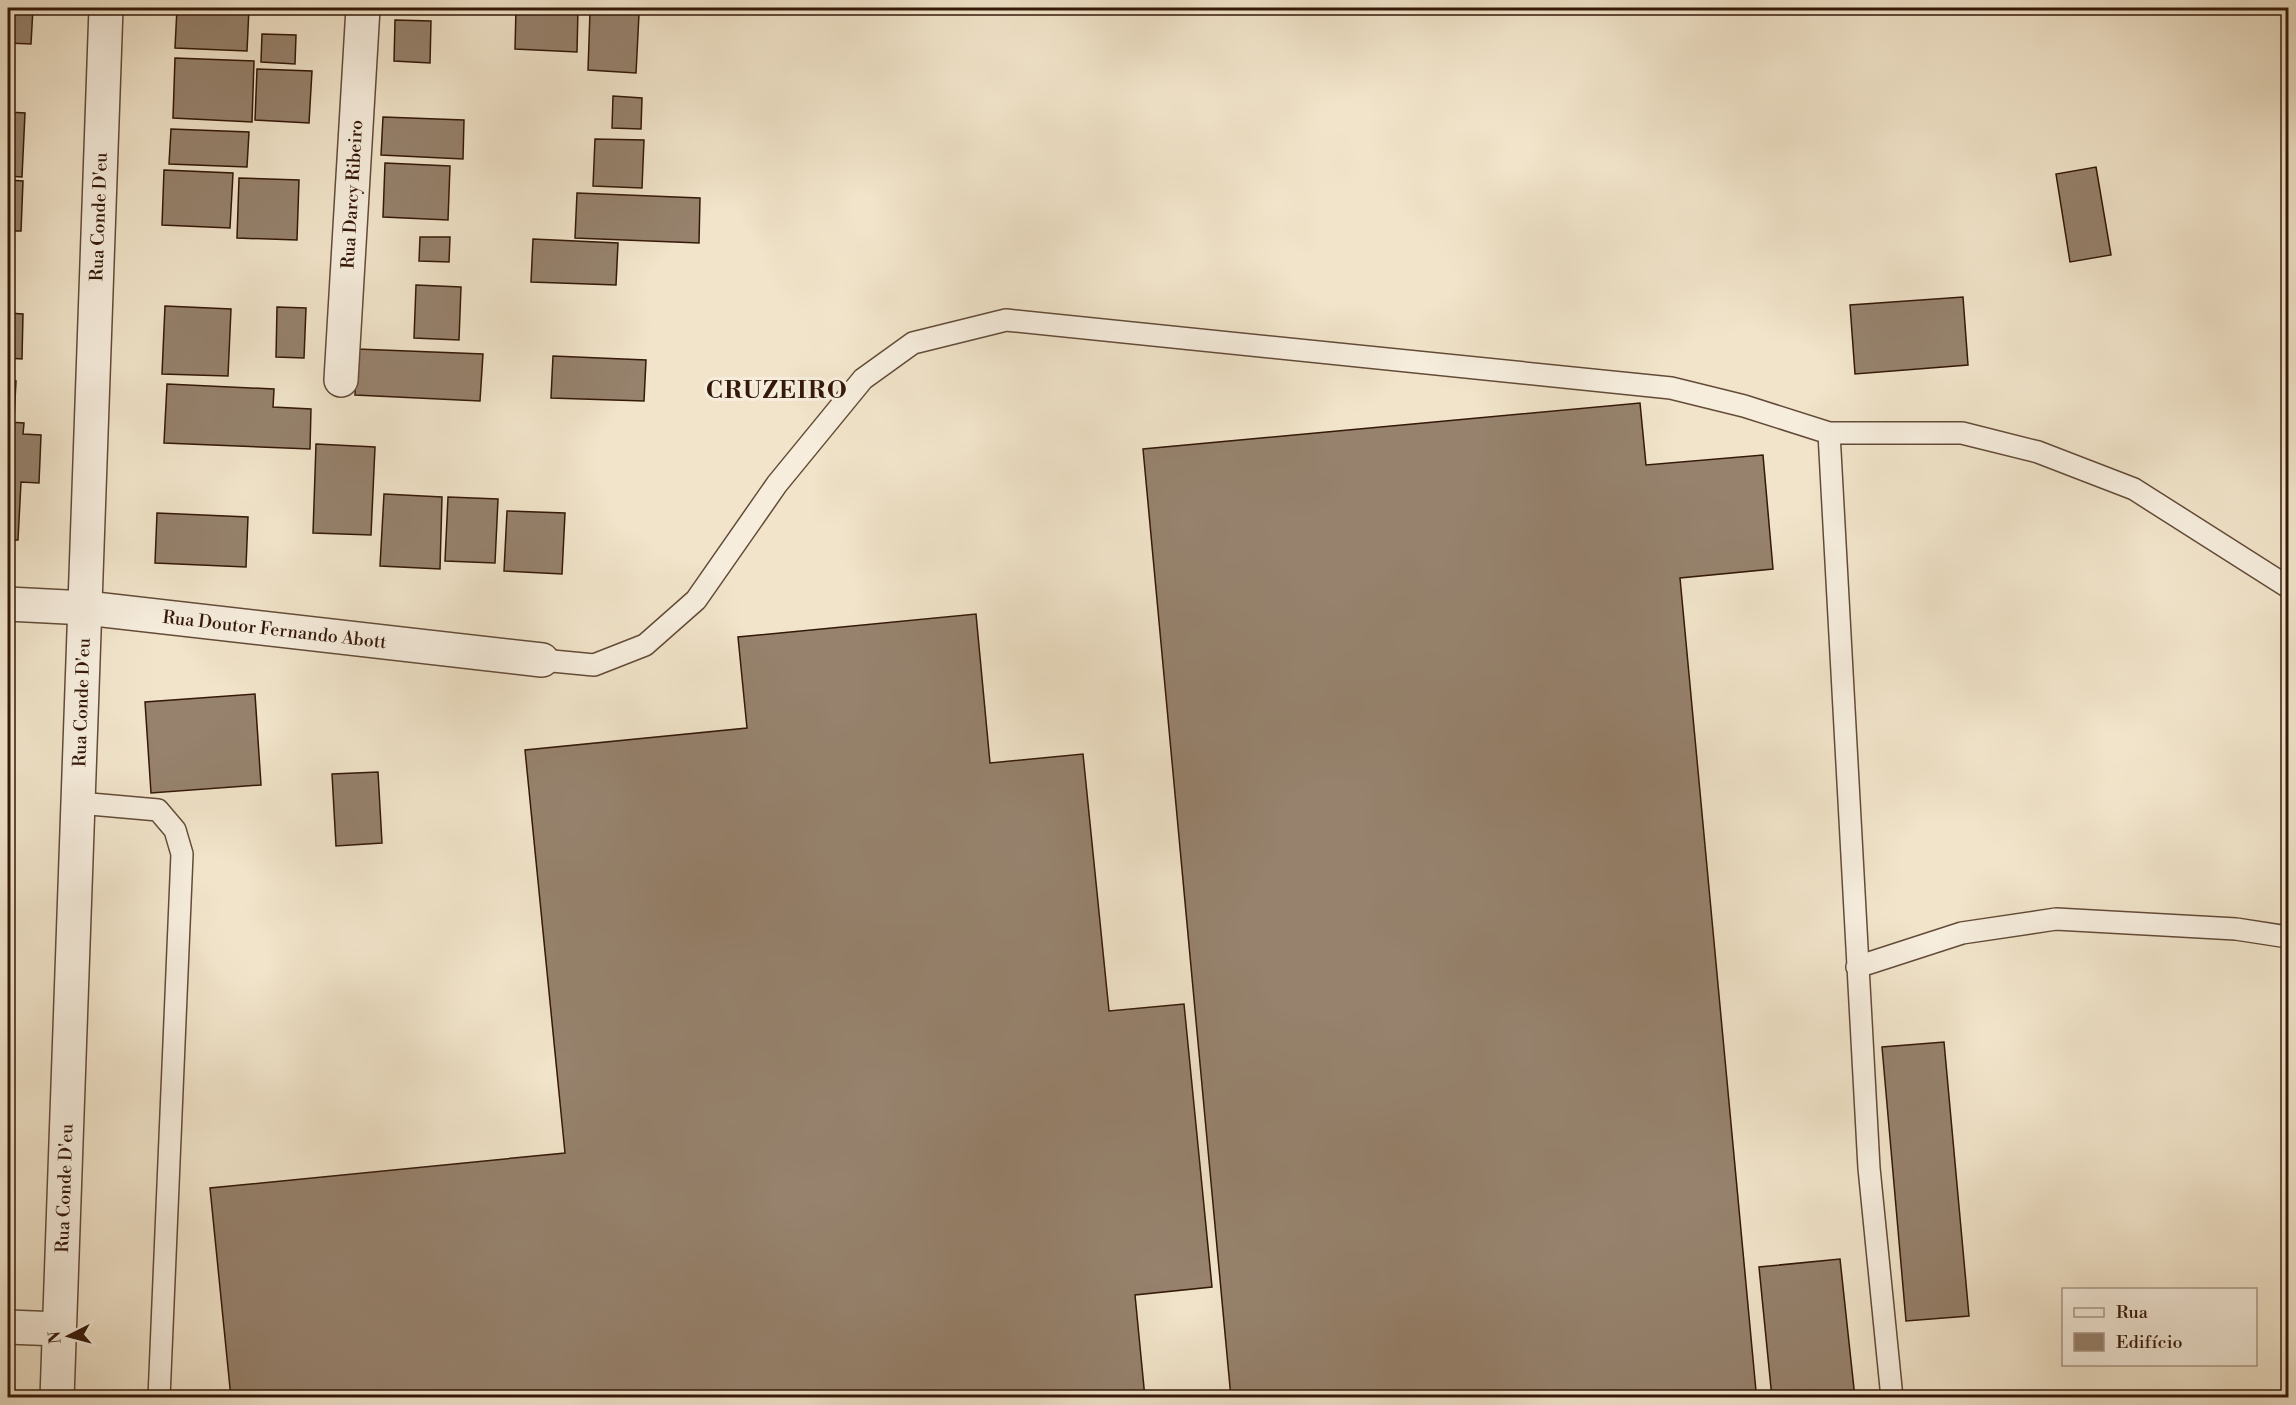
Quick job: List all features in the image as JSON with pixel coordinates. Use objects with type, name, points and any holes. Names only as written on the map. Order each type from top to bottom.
[{"type":"street","name":"Rua Conde D'eu","points":[[57,1398],[106,8]]},
{"type":"street","name":"Rua Darcy Ribeiro","points":[[341,380],[363,8]]},
{"type":"street","name":"Rua Doutor Fernando Abott","points":[[8,604],[86,608],[542,660]]},
{"type":"street","points":[[8,1327],[59,1329]]},
{"type":"lane","points":[[542,660],[594,665],[645,645],[696,600],[777,484],[862,379],[913,343],[1006,320],[1671,388],[1744,406],[1830,433],[1962,433],[2038,452],[2134,489],[2289,587]]},
{"type":"lane","points":[[1830,433],[1869,1167],[1892,1398]]},
{"type":"lane","points":[[79,803],[158,810],[175,830],[182,854],[159,1398]]},
{"type":"lane","points":[[1857,967],[1962,933],[2056,919],[2236,929],[2289,937]]},
{"type":"building","points":[[8,8],[33,8],[31,44],[8,43]]},
{"type":"building","points":[[177,8],[249,8],[247,51],[175,48]]},
{"type":"building","points":[[516,8],[578,8],[577,52],[515,49]]},
{"type":"building","points":[[590,12],[639,14],[636,73],[588,70]]},
{"type":"building","points":[[395,20],[431,21],[430,63],[394,61]]},
{"type":"building","points":[[262,34],[296,35],[295,64],[261,62]]},
{"type":"building","points":[[175,58],[254,61],[252,122],[173,118]]},
{"type":"building","points":[[257,69],[312,71],[309,123],[255,120]]},
{"type":"building","points":[[613,96],[642,98],[641,129],[612,128]]},
{"type":"building","points":[[8,112],[25,113],[22,177],[8,176]]},
{"type":"building","points":[[383,117],[464,120],[463,159],[381,155]]},
{"type":"building","points":[[171,129],[249,132],[247,167],[169,164]]},
{"type":"building","points":[[595,139],[644,140],[642,188],[593,186]]},
{"type":"building","points":[[385,163],[450,166],[448,220],[383,217]]},
{"type":"building","points":[[2096,167],[2111,255],[2070,262],[2056,174]]},
{"type":"building","points":[[164,170],[233,173],[230,228],[162,225]]},
{"type":"building","points":[[239,178],[299,180],[297,240],[237,238]]},
{"type":"building","points":[[8,180],[23,181],[21,231],[8,231]]},
{"type":"building","points":[[577,193],[700,198],[699,243],[575,238]]},
{"type":"building","points":[[8,237],[11,237],[8,300]]},
{"type":"building","points":[[420,237],[450,237],[449,262],[419,261]]},
{"type":"building","points":[[533,239],[618,243],[616,285],[531,282]]},
{"type":"building","points":[[416,285],[461,287],[459,340],[414,338]]},
{"type":"building","points":[[1963,297],[1968,365],[1855,374],[1850,305]]},
{"type":"building","points":[[165,306],[231,309],[228,376],[162,374]]},
{"type":"building","points":[[277,307],[306,308],[304,358],[276,357]]},
{"type":"building","points":[[8,313],[23,314],[22,359],[8,358]]},
{"type":"building","points":[[357,349],[483,354],[480,401],[355,395]]},
{"type":"building","points":[[553,356],[646,360],[644,401],[551,398]]},
{"type":"building","points":[[8,381],[16,381],[14,419],[8,419]]},
{"type":"building","points":[[167,384],[274,389],[273,407],[311,409],[310,449],[164,443]]},
{"type":"building","points":[[1640,403],[1646,465],[1763,455],[1773,569],[1680,578],[1756,1391],[1685,1398],[1231,1398],[1143,449]]},
{"type":"building","points":[[8,422],[24,423],[23,434],[41,435],[39,483],[21,482],[18,540],[8,540]]},
{"type":"building","points":[[316,444],[375,447],[371,535],[313,533]]},
{"type":"building","points":[[384,494],[442,497],[440,569],[380,566]]},
{"type":"building","points":[[448,497],[498,499],[495,563],[445,561]]},
{"type":"building","points":[[507,511],[565,513],[562,574],[504,571]]},
{"type":"building","points":[[157,513],[248,517],[246,567],[155,563]]},
{"type":"building","points":[[976,614],[990,763],[1083,754],[1109,1011],[1184,1004],[1212,1287],[1135,1295],[1145,1398],[231,1398],[210,1188],[565,1153],[525,750],[747,728],[738,637]]},
{"type":"building","points":[[255,694],[261,785],[151,793],[145,702]]},
{"type":"building","points":[[378,772],[382,843],[336,846],[332,774]]},
{"type":"building","points":[[1944,1042],[1969,1316],[1906,1321],[1882,1047]]},
{"type":"building","points":[[1840,1259],[1855,1398],[1772,1398],[1759,1267]]},
{"type":"district","name":"CRUZEIRO","points":[[777,390]]}]
